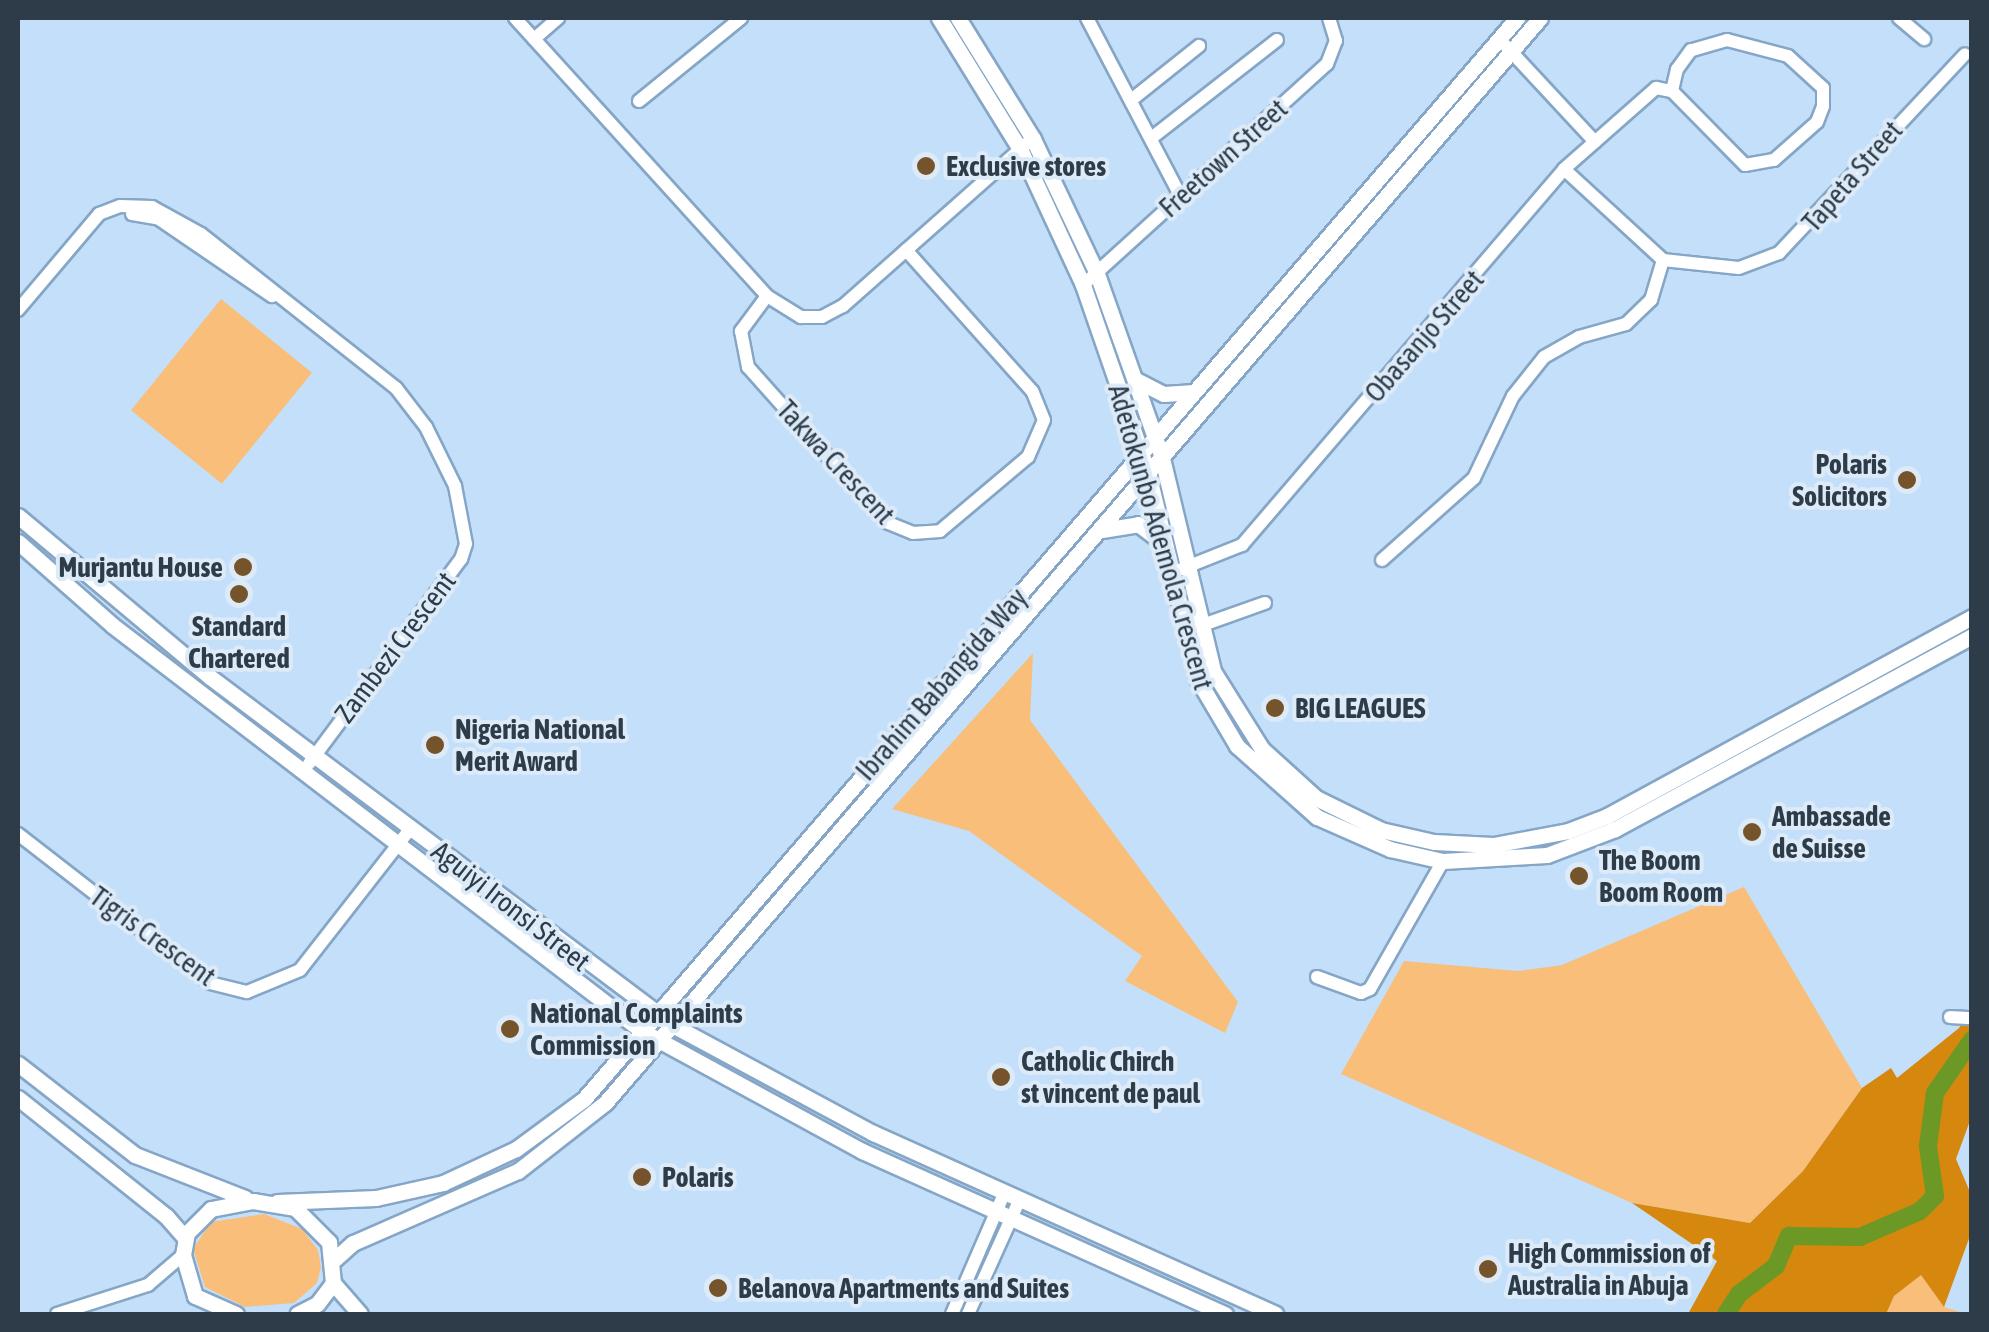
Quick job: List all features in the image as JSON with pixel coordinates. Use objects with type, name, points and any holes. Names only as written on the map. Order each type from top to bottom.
[{"type":"main road","name":"Adetokunbo Ademola Crescent","points":[[938,18],[1027,144],[1083,285],[1148,473],[1168,574],[1198,680],[1257,768],[1341,830],[1443,862],[1522,859],[1594,838],[1972,636]]},
{"type":"main road","name":"Adetokunbo Ademola Crescent","points":[[958,18],[1098,274],[1156,436],[1200,626],[1236,715],[1300,787],[1382,830],[1465,846],[1540,838],[1607,816],[1972,617]]},
{"type":"main road","name":"Ibrahim Babangida Way","points":[[253,1202],[399,1195],[487,1166],[584,1098],[1517,18]]},
{"type":"main road","name":"Ibrahim Babangida Way","points":[[335,1258],[353,1243],[487,1188],[549,1151],[660,1044],[1540,18]]},
{"type":"main road","points":[[1136,380],[1164,394],[1194,392]]},
{"type":"main road","name":"Aguiyi Ironsi Street","points":[[18,517],[140,622],[657,1014],[819,1107],[1275,1314]]},
{"type":"main road","points":[[1098,532],[1138,524],[1162,542]]},
{"type":"main road","name":"Aguiyi Ironsi Street","points":[[18,542],[112,625],[660,1044],[1003,1217],[1225,1314]]},
{"type":"main road","points":[[18,1064],[135,1156],[253,1202]]},
{"type":"main road","points":[[18,1098],[166,1216],[184,1246],[195,1296],[236,1314]]},
{"type":"main road","points":[[184,1246],[211,1209],[253,1202]]},
{"type":"main road","points":[[277,1202],[308,1218],[335,1258],[333,1283],[317,1304],[297,1314]]},
{"type":"main road","points":[[333,1283],[360,1314]]},
{"type":"street","points":[[515,18],[767,296],[790,314],[822,317],[1027,144]]},
{"type":"street","points":[[534,39],[558,18]]},
{"type":"street","points":[[712,18],[724,32]]},
{"type":"street","points":[[639,101],[741,18]]},
{"type":"street","points":[[1088,18],[1135,97],[1180,195]]},
{"type":"street","name":"Freetown Street","points":[[1083,285],[1326,64],[1336,41],[1329,18]]},
{"type":"street","points":[[1898,18],[1924,39]]},
{"type":"street","points":[[1499,38],[1594,142]]},
{"type":"street","points":[[1154,136],[1278,40]]},
{"type":"street","points":[[1727,40],[1788,56],[1823,88],[1823,106],[1818,122],[1787,150],[1759,166],[1745,164],[1672,91],[1677,68],[1692,50],[1727,40]]},
{"type":"street","points":[[1135,97],[1200,46]]},
{"type":"street","name":"Tapeta Street","points":[[1662,260],[1739,268],[1779,254],[1965,54]]},
{"type":"street","name":"Obasanjo Street","points":[[1168,574],[1242,545],[1564,169],[1656,88],[1672,91]]},
{"type":"street","points":[[1382,560],[1474,478],[1513,396],[1544,357],[1642,314],[1662,260],[1564,169]]},
{"type":"street","name":"Zambezi Crescent","points":[[18,310],[92,220],[120,206],[166,213],[396,388],[437,446],[464,518],[461,558],[304,770]]},
{"type":"street","name":"Takwa Crescent","points":[[767,296],[741,331],[748,367],[886,522],[913,533],[940,530],[1028,457],[1044,420],[1032,391],[906,250]]},
{"type":"street","points":[[1200,626],[1264,604]]},
{"type":"street","name":"Tigris Crescent","points":[[18,834],[210,983],[247,992],[300,970],[412,828]]},
{"type":"street","points":[[1317,976],[1360,993],[1370,988],[1443,862]]},
{"type":"street","points":[[1950,1017],[1972,1018]]},
{"type":"street","points":[[952,1314],[1012,1197]]},
{"type":"street","points":[[968,1314],[1003,1217]]},
{"type":"street","points":[[58,1314],[148,1285],[184,1246]]},
{"type":"shaded area","points":[[221,299],[312,373],[222,484],[131,410]]},
{"type":"shaded area","points":[[1033,653],[1030,720],[1238,1002],[1225,1033],[1125,981],[1142,956],[969,831],[892,809]]},
{"type":"shaded area","points":[[1744,887],[1862,1088],[1803,1171],[1750,1223],[1632,1203],[1341,1074],[1404,961],[1518,971],[1562,965]]},
{"type":"shaded area","points":[[1971,1008],[1971,1118],[1956,1159],[1970,1192],[1970,1236],[1944,1307],[1921,1275],[1894,1296],[1886,1314],[1688,1314],[1717,1261],[1632,1203],[1750,1223],[1803,1171],[1862,1088],[1891,1068],[1897,1078],[1959,1028]]},
{"type":"shaded area","points":[[264,1214],[302,1229],[318,1250],[321,1267],[317,1283],[294,1303],[245,1307],[205,1287],[193,1249],[211,1222]]},
{"type":"shaded area","points":[[1921,1274],[1944,1307],[1966,1314],[1886,1314],[1894,1296]]},
{"type":"waterway","points":[[1726,1314],[1739,1294],[1776,1266],[1789,1236],[1860,1237],[1920,1211],[1935,1196],[1928,1146],[1935,1093],[1972,1040]]},
{"type":"place","name":"Exclusive stores","points":[[926,166]]},
{"type":"place","name":"Polaris Solicitors","points":[[1907,480]]},
{"type":"place","name":"Murjantu House","points":[[243,567]]},
{"type":"place","name":"Standard Chartered","points":[[239,594]]},
{"type":"place","name":"BIG LEAGUES","points":[[1275,708]]},
{"type":"place","name":"Nigeria National Merit Award","points":[[435,745]]},
{"type":"place","name":"Ambassade de Suisse","points":[[1752,832]]},
{"type":"place","name":"The Boom Boom Room","points":[[1579,876]]},
{"type":"place","name":"National Complaints Commission","points":[[510,1029]]},
{"type":"place","name":"Catholic Chirch st vincent de paul","points":[[1001,1077]]},
{"type":"place","name":"Polaris","points":[[642,1177]]},
{"type":"place","name":"High Commission of Australia in Abuja","points":[[1488,1269]]},
{"type":"place","name":"Belanova Apartments and Suites","points":[[718,1288]]}]
